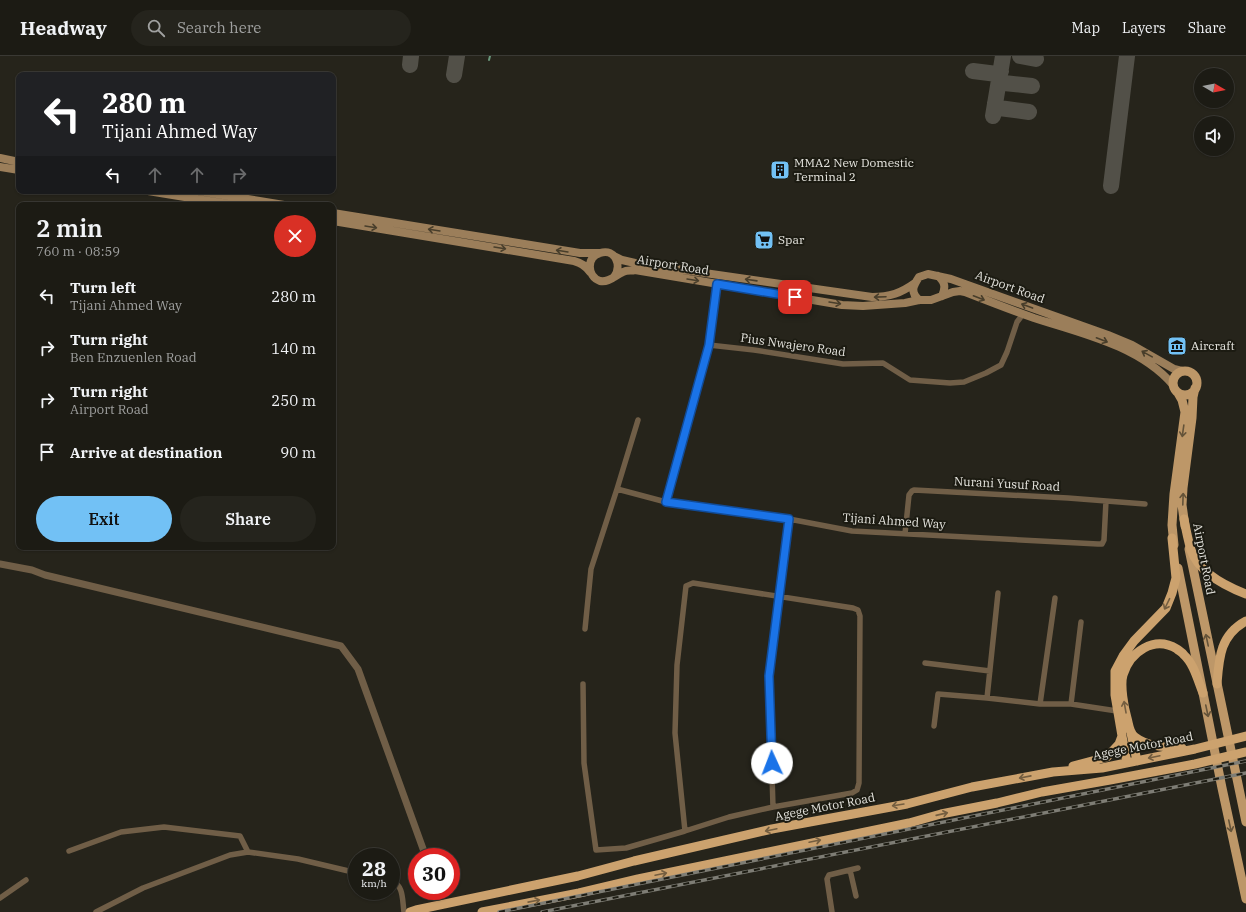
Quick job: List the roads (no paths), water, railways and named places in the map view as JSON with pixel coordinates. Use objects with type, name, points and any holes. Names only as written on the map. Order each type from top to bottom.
[{"type":"highway","points":[[1184,519],[1192,552],[1200,564],[1207,572],[1219,581],[1246,594]]},
{"type":"highway","points":[[1137,761],[1117,711],[1115,671],[1134,640],[1166,608],[1176,578],[1172,538]]},
{"type":"highway","points":[[1216,684],[1219,656],[1227,637],[1236,626],[1246,622]]},
{"type":"highway","points":[[1127,763],[1122,677],[1129,661],[1141,649],[1157,643],[1171,646],[1184,654],[1192,667],[1203,693]]},
{"type":"highway","points":[[1126,734],[1160,747],[1195,749]]},
{"type":"highway","points":[[1053,772],[1107,757],[1120,744],[1126,734]]},
{"type":"highway","name":"Agege Motor Road","points":[[410,912],[578,876],[634,861],[772,829],[907,804],[972,787],[1053,772],[1102,768],[1195,749],[1246,736]]},
{"type":"highway","points":[[482,912],[579,893],[638,878],[909,823],[941,814],[1042,792],[1133,776],[1246,752]]},
{"type":"highway","points":[[634,861],[638,878]]},
{"type":"main road","points":[[0,158],[16,161]]},
{"type":"main road","points":[[0,167],[16,170]]},
{"type":"main road","points":[[166,194],[216,202]]},
{"type":"main road","points":[[217,194],[266,202]]},
{"type":"main road","points":[[336,213],[580,253],[605,252],[614,256],[618,264],[618,269],[614,277],[610,280],[599,280],[594,278],[582,264],[574,261],[336,221]]},
{"type":"main road","points":[[591,273],[590,263],[592,258],[601,252]]},
{"type":"main road","name":"Airport Road","points":[[614,256],[634,263],[872,297],[885,297],[897,294],[915,283]]},
{"type":"main road","name":"Airport Road","points":[[614,277],[623,272],[635,270],[842,305],[876,306],[919,300]]},
{"type":"main road","points":[[928,274],[938,276],[945,284],[942,296],[931,300],[919,300],[914,296],[913,292],[915,283],[919,277],[928,274]]},
{"type":"main road","name":"Airport Road","points":[[938,276],[958,281],[1108,335],[1132,345],[1174,369],[1182,371]]},
{"type":"main road","name":"Airport Road","points":[[942,296],[952,292],[965,292],[1023,314],[1103,340],[1131,352],[1160,371],[1173,385]]},
{"type":"main road","points":[[1178,393],[1184,395],[1191,393],[1197,382],[1194,375],[1186,371],[1182,371],[1175,375],[1173,379],[1174,388],[1182,400],[1185,412],[1174,494],[1172,538],[1222,788],[1246,899]]},
{"type":"main road","name":"Airport Road","points":[[1195,388],[1182,505],[1186,534],[1216,684],[1246,822]]},
{"type":"street","points":[[666,502],[709,345],[717,284]]},
{"type":"street","name":"Pius Nwajero Road","points":[[709,345],[754,350],[843,364],[883,363],[910,380],[955,383],[964,382],[1001,365],[1017,322],[1023,314]]},
{"type":"street","points":[[585,629],[591,568],[638,420]]},
{"type":"street","name":"Tijani Ahmed Way","points":[[617,489],[666,502],[789,519],[852,531],[1102,544],[1104,540],[1106,501]]},
{"type":"street","name":"Nurani Yusuf Road","points":[[905,534],[909,495],[914,490],[1068,498],[1145,504]]},
{"type":"street","points":[[773,806],[769,676],[789,519]]},
{"type":"street","points":[[0,564],[32,570],[52,577],[341,646],[358,669],[423,848]]},
{"type":"street","points":[[583,684],[584,763],[596,850],[626,848],[685,831],[729,817],[773,806],[852,793],[857,790],[859,783],[860,616],[858,610],[693,583],[686,586],[678,665],[675,733],[685,831]]},
{"type":"street","points":[[988,698],[998,593]]},
{"type":"street","points":[[1040,704],[1054,598]]},
{"type":"street","points":[[1071,704],[1081,622]]},
{"type":"street","points":[[925,663],[990,671]]},
{"type":"street","points":[[934,726],[938,694],[1040,704],[1071,704],[1117,711]]},
{"type":"street","points":[[69,851],[121,832],[164,827],[240,836],[248,852]]},
{"type":"street","points":[[96,912],[143,888],[230,855],[248,852],[298,859],[348,871]]},
{"type":"street","points":[[832,912],[827,880],[828,876],[858,868]]},
{"type":"street","points":[[850,870],[856,896]]},
{"type":"street","points":[[0,898],[26,880]]},
{"type":"street","points":[[400,889],[404,912]]},
{"type":"waterway","points":[[489,60],[490,56]]},
{"type":"railway","points":[[499,912],[1246,761]]},
{"type":"railway","points":[[542,912],[1246,773]]},
{"type":"place","name":"MMA2 New Domestic Terminal 2","points":[[780,170]]},
{"type":"place","name":"Spar","points":[[764,240]]},
{"type":"place","name":"Aircraft","points":[[1177,346]]}]
